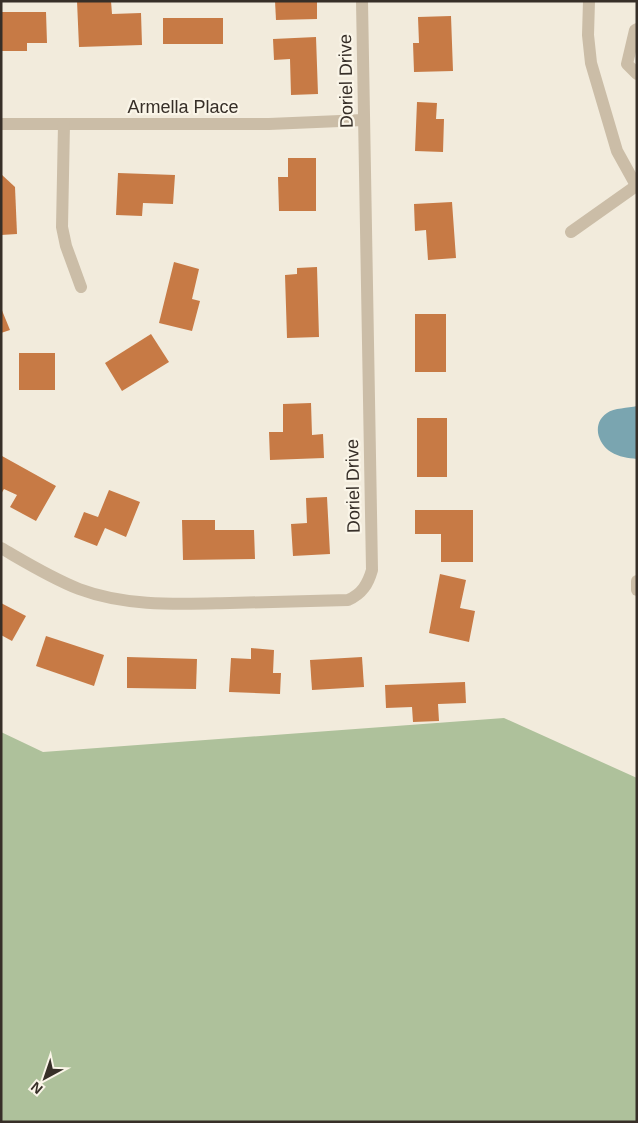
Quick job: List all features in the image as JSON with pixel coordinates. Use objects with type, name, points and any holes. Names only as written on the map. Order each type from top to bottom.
[{"type":"street","name":"Doriel Drive","points":[[1,548],[50,576],[80,589],[124,600],[147,603],[189,604],[348,600],[358,596],[368,583],[372,570],[362,1]]},
{"type":"street","points":[[571,232],[635,180],[617,151],[591,63],[588,36],[589,1]]},
{"type":"street","points":[[637,29],[635,30],[627,64],[637,74]]},
{"type":"street","name":"Armella Place","points":[[1,124],[268,124],[364,120]]},
{"type":"street","points":[[64,124],[62,227],[66,246],[81,287]]},
{"type":"street","points":[[637,581],[637,590]]},
{"type":"green space","points":[[504,718],[637,778],[637,1122],[1,1122],[1,732],[43,752]]},
{"type":"water","points":[[637,406],[637,459],[617,455],[606,448],[602,444],[598,427],[602,417],[610,411]]},
{"type":"building","points":[[77,1],[111,1],[112,14],[141,13],[142,45],[79,47]]},
{"type":"building","points":[[275,1],[317,1],[317,19],[276,20]]},
{"type":"building","points":[[1,12],[46,12],[47,43],[27,43],[27,51],[1,51]]},
{"type":"building","points":[[451,16],[453,71],[414,72],[413,43],[419,43],[418,17]]},
{"type":"building","points":[[163,18],[223,18],[223,44],[163,44]]},
{"type":"building","points":[[316,37],[318,94],[291,95],[290,59],[274,60],[273,39]]},
{"type":"building","points":[[417,102],[437,103],[436,119],[444,119],[443,152],[415,151]]},
{"type":"building","points":[[288,158],[316,158],[316,211],[279,211],[278,177],[288,177]]},
{"type":"building","points":[[118,173],[175,175],[173,204],[143,203],[142,216],[116,215]]},
{"type":"building","points":[[1,174],[15,187],[17,234],[1,235]]},
{"type":"building","points":[[452,202],[456,258],[428,260],[426,230],[415,231],[414,204]]},
{"type":"building","points":[[174,262],[199,269],[192,299],[200,301],[192,331],[159,323]]},
{"type":"building","points":[[317,267],[319,337],[287,338],[285,275],[297,274],[297,268]]},
{"type":"building","points":[[1,308],[10,330],[1,333]]},
{"type":"building","points":[[415,314],[446,314],[446,372],[415,372]]},
{"type":"building","points":[[151,334],[169,362],[122,391],[105,363]]},
{"type":"building","points":[[19,353],[55,353],[55,390],[19,390]]},
{"type":"building","points":[[311,403],[312,435],[323,434],[324,458],[270,460],[269,432],[283,432],[283,404]]},
{"type":"building","points":[[417,418],[447,418],[447,477],[417,477]]},
{"type":"building","points":[[2,456],[56,486],[36,521],[10,507],[17,495],[4,489],[1,494]]},
{"type":"building","points":[[109,490],[140,502],[126,537],[105,528],[97,546],[74,537],[84,512],[98,517]]},
{"type":"building","points":[[327,497],[330,554],[293,556],[291,524],[307,523],[306,498]]},
{"type":"building","points":[[415,510],[473,510],[473,562],[441,562],[441,534],[415,534]]},
{"type":"building","points":[[182,520],[215,520],[215,530],[254,530],[255,559],[183,560]]},
{"type":"building","points":[[440,574],[466,580],[460,608],[475,611],[469,642],[429,633]]},
{"type":"building","points":[[1,603],[26,616],[12,641],[1,635]]},
{"type":"building","points":[[46,636],[104,655],[94,686],[36,666]]},
{"type":"building","points":[[251,648],[274,650],[273,673],[281,673],[280,694],[229,692],[231,658],[251,659]]},
{"type":"building","points":[[127,657],[197,659],[196,689],[127,688]]},
{"type":"building","points":[[362,657],[364,687],[312,690],[310,660]]},
{"type":"building","points":[[465,682],[466,703],[438,704],[439,721],[413,722],[412,707],[386,708],[385,685]]}]
